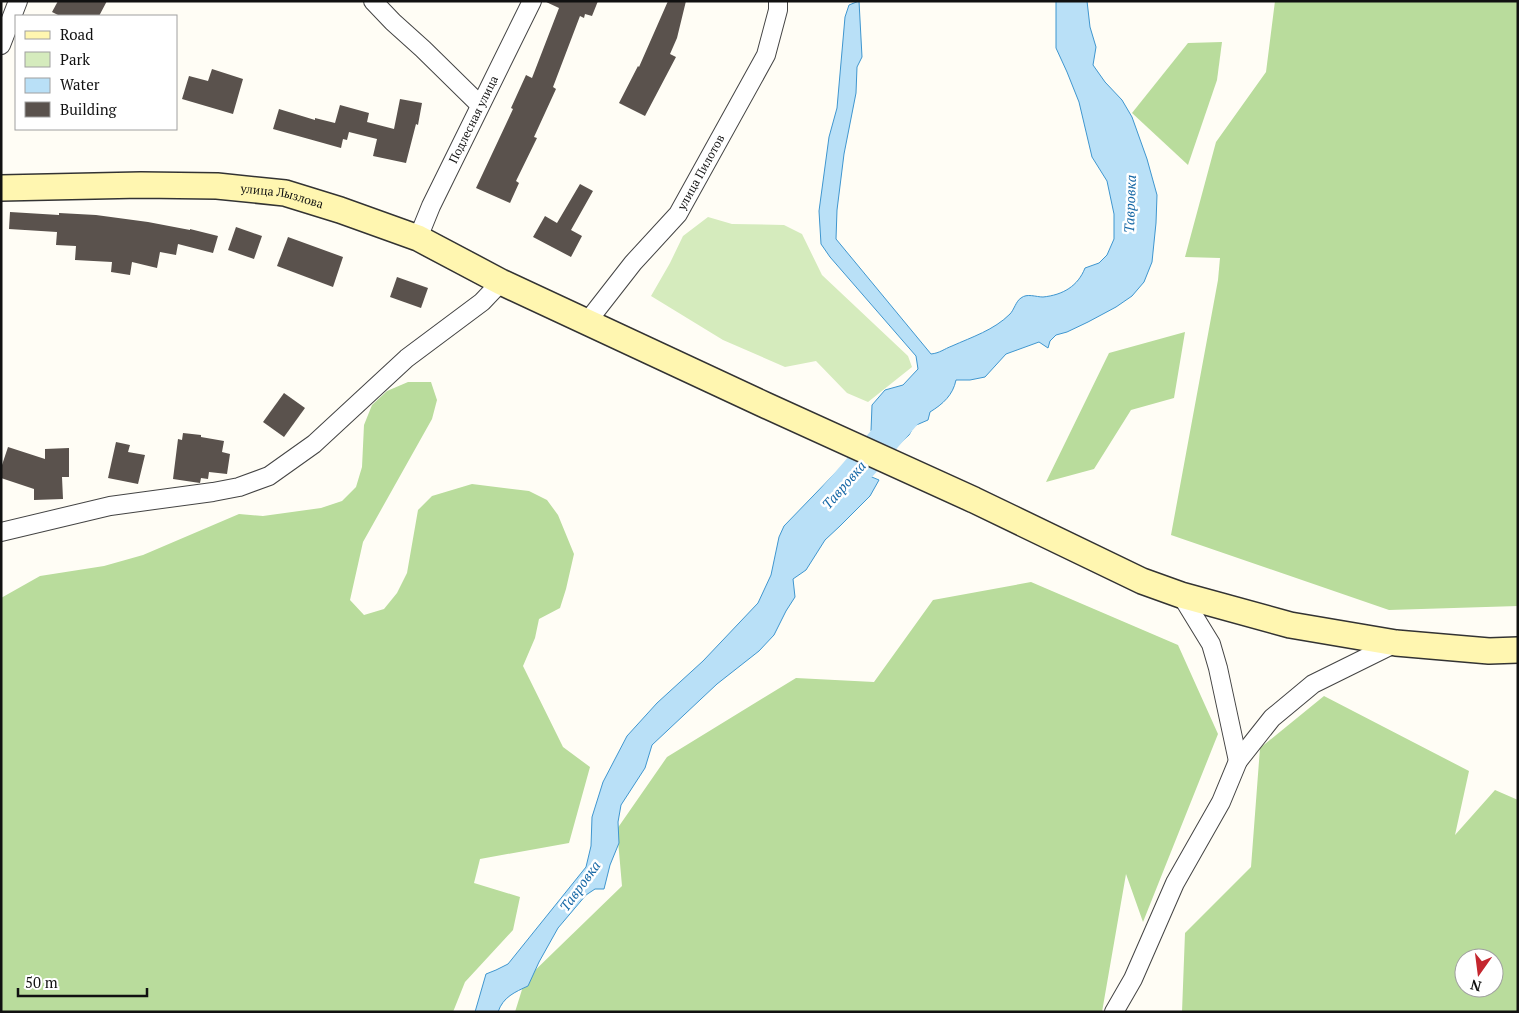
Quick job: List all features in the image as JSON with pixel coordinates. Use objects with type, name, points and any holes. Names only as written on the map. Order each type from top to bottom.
[{"type":"street","points":[[1,45],[18,1]]},
{"type":"street","points":[[373,1],[480,105]]},
{"type":"street","name":"Подлесная улица","points":[[418,238],[431,206],[532,1]]},
{"type":"street","name":"улица Пилотов","points":[[587,322],[633,263],[678,214],[766,56],[778,10],[778,1]]},
{"type":"street","name":"улица Лызлова","points":[[1,188],[141,185],[217,186],[285,193],[340,210],[418,238],[501,282],[974,500],[1142,581],[1182,595],[1290,626],[1396,643],[1489,651],[1518,650]]},
{"type":"street","points":[[1,532],[110,506],[239,487],[269,476],[314,444],[407,358],[482,302],[501,282]]},
{"type":"street","points":[[1182,595],[1211,644],[1238,761]]},
{"type":"street","points":[[1114,1012],[1133,979],[1175,883],[1221,802],[1238,761],[1272,718],[1313,684],[1396,643]]},
{"type":"green space","points":[[1275,1],[1518,1],[1518,606],[1389,610],[1171,535],[1218,280],[1220,258],[1185,257],[1216,142],[1266,72]]},
{"type":"green space","points":[[1222,42],[1217,80],[1188,165],[1132,113],[1188,43]]},
{"type":"green space","points":[[708,217],[732,224],[784,225],[802,234],[822,275],[908,356],[912,367],[868,402],[847,393],[816,361],[785,367],[723,340],[651,296],[683,236]]},
{"type":"green space","points":[[1185,332],[1174,398],[1131,410],[1094,469],[1046,482],[1109,353]]},
{"type":"green space","points":[[408,382],[431,382],[437,400],[432,419],[363,542],[350,600],[364,615],[384,609],[397,593],[407,573],[418,510],[432,496],[472,484],[529,491],[547,500],[558,515],[574,554],[560,608],[539,619],[535,638],[523,666],[563,747],[590,767],[569,843],[480,859],[474,883],[520,897],[513,930],[465,982],[453,1012],[1,1012],[1,598],[40,576],[104,566],[143,555],[239,514],[263,516],[321,508],[342,501],[356,487],[362,467],[364,425],[372,405],[387,391]]},
{"type":"green space","points":[[1031,582],[1178,645],[1218,734],[1143,922],[1126,874],[1102,1012],[515,1012],[525,980],[622,886],[617,829],[667,757],[796,678],[874,682],[933,600]]},
{"type":"green space","points":[[1324,696],[1469,771],[1455,835],[1495,790],[1518,800],[1518,1012],[1182,1012],[1185,933],[1251,867],[1260,748]]},
{"type":"water","points":[[859,1],[862,57],[857,67],[856,93],[844,154],[837,210],[836,239],[931,354],[990,329],[1004,320],[1019,299],[1023,297],[1029,295],[1043,297],[1063,292],[1074,285],[1085,268],[1099,263],[1107,255],[1114,239],[1114,214],[1107,181],[1092,157],[1079,102],[1056,48],[1056,1],[1087,1],[1090,27],[1096,47],[1093,65],[1105,82],[1122,100],[1132,117],[1157,195],[1152,262],[1144,282],[1132,296],[1088,322],[1056,335],[1050,341],[1048,348],[1039,342],[1006,354],[985,377],[956,380],[950,395],[930,412],[928,420],[914,426],[909,435],[899,444],[871,431],[872,405],[885,390],[903,385],[918,369],[916,356],[830,257],[821,244],[819,211],[829,137],[837,108],[845,17],[849,5]]},
{"type":"water","points":[[843,465],[879,480],[870,496],[825,540],[806,570],[793,579],[795,597],[774,635],[759,651],[717,684],[652,745],[645,768],[621,805],[618,822],[619,843],[610,865],[604,889],[595,889],[586,895],[558,928],[528,986],[506,999],[498,1012],[475,1012],[486,974],[508,964],[586,867],[591,846],[592,817],[603,782],[627,736],[657,703],[703,661],[758,603],[771,575],[779,537],[784,526]]},
{"type":"building","points":[[58,1],[107,1],[100,15],[58,15],[52,12]]},
{"type":"building","points":[[544,1],[598,1],[592,16],[585,14],[584,18],[580,16],[553,87],[556,89],[534,137],[537,138],[516,181],[519,183],[510,203],[476,188],[513,109],[511,108],[526,75],[532,78],[559,8]]},
{"type":"building","points":[[668,1],[686,1],[677,38],[670,54],[676,57],[645,116],[619,103],[639,67]]},
{"type":"building","points":[[212,69],[243,79],[233,114],[182,99],[189,76],[208,81]]},
{"type":"building","points":[[400,99],[422,103],[418,125],[416,124],[406,163],[373,156],[377,139],[349,132],[347,140],[343,139],[341,148],[273,129],[279,109],[315,120],[315,118],[335,123],[340,105],[369,113],[367,122],[394,129]]},
{"type":"building","points":[[580,184],[593,191],[571,230],[582,236],[571,257],[533,237],[545,216],[557,223]]},
{"type":"building","points":[[10,212],[96,215],[190,229],[218,236],[213,253],[178,244],[176,255],[160,252],[157,268],[132,262],[130,275],[111,272],[112,262],[75,260],[76,246],[56,245],[57,232],[9,229]]},
{"type":"building","points":[[236,227],[262,236],[254,259],[228,250]]},
{"type":"building","points":[[288,237],[343,257],[333,287],[277,266]]},
{"type":"building","points":[[397,277],[428,288],[421,308],[390,297]]},
{"type":"building","points":[[284,393],[305,408],[284,437],[263,422]]},
{"type":"building","points":[[183,433],[224,441],[222,452],[230,454],[227,474],[209,472],[208,479],[201,478],[200,483],[173,479],[178,439],[182,440]]},
{"type":"building","points":[[116,442],[130,445],[128,452],[145,455],[138,484],[108,478]]},
{"type":"building","points":[[8,447],[45,459],[45,449],[69,448],[69,477],[62,477],[63,499],[34,500],[34,489],[1,478],[1,468]]},
{"type":"waterway","name":"Тавровка","points":[[829,503],[913,406]]}]
